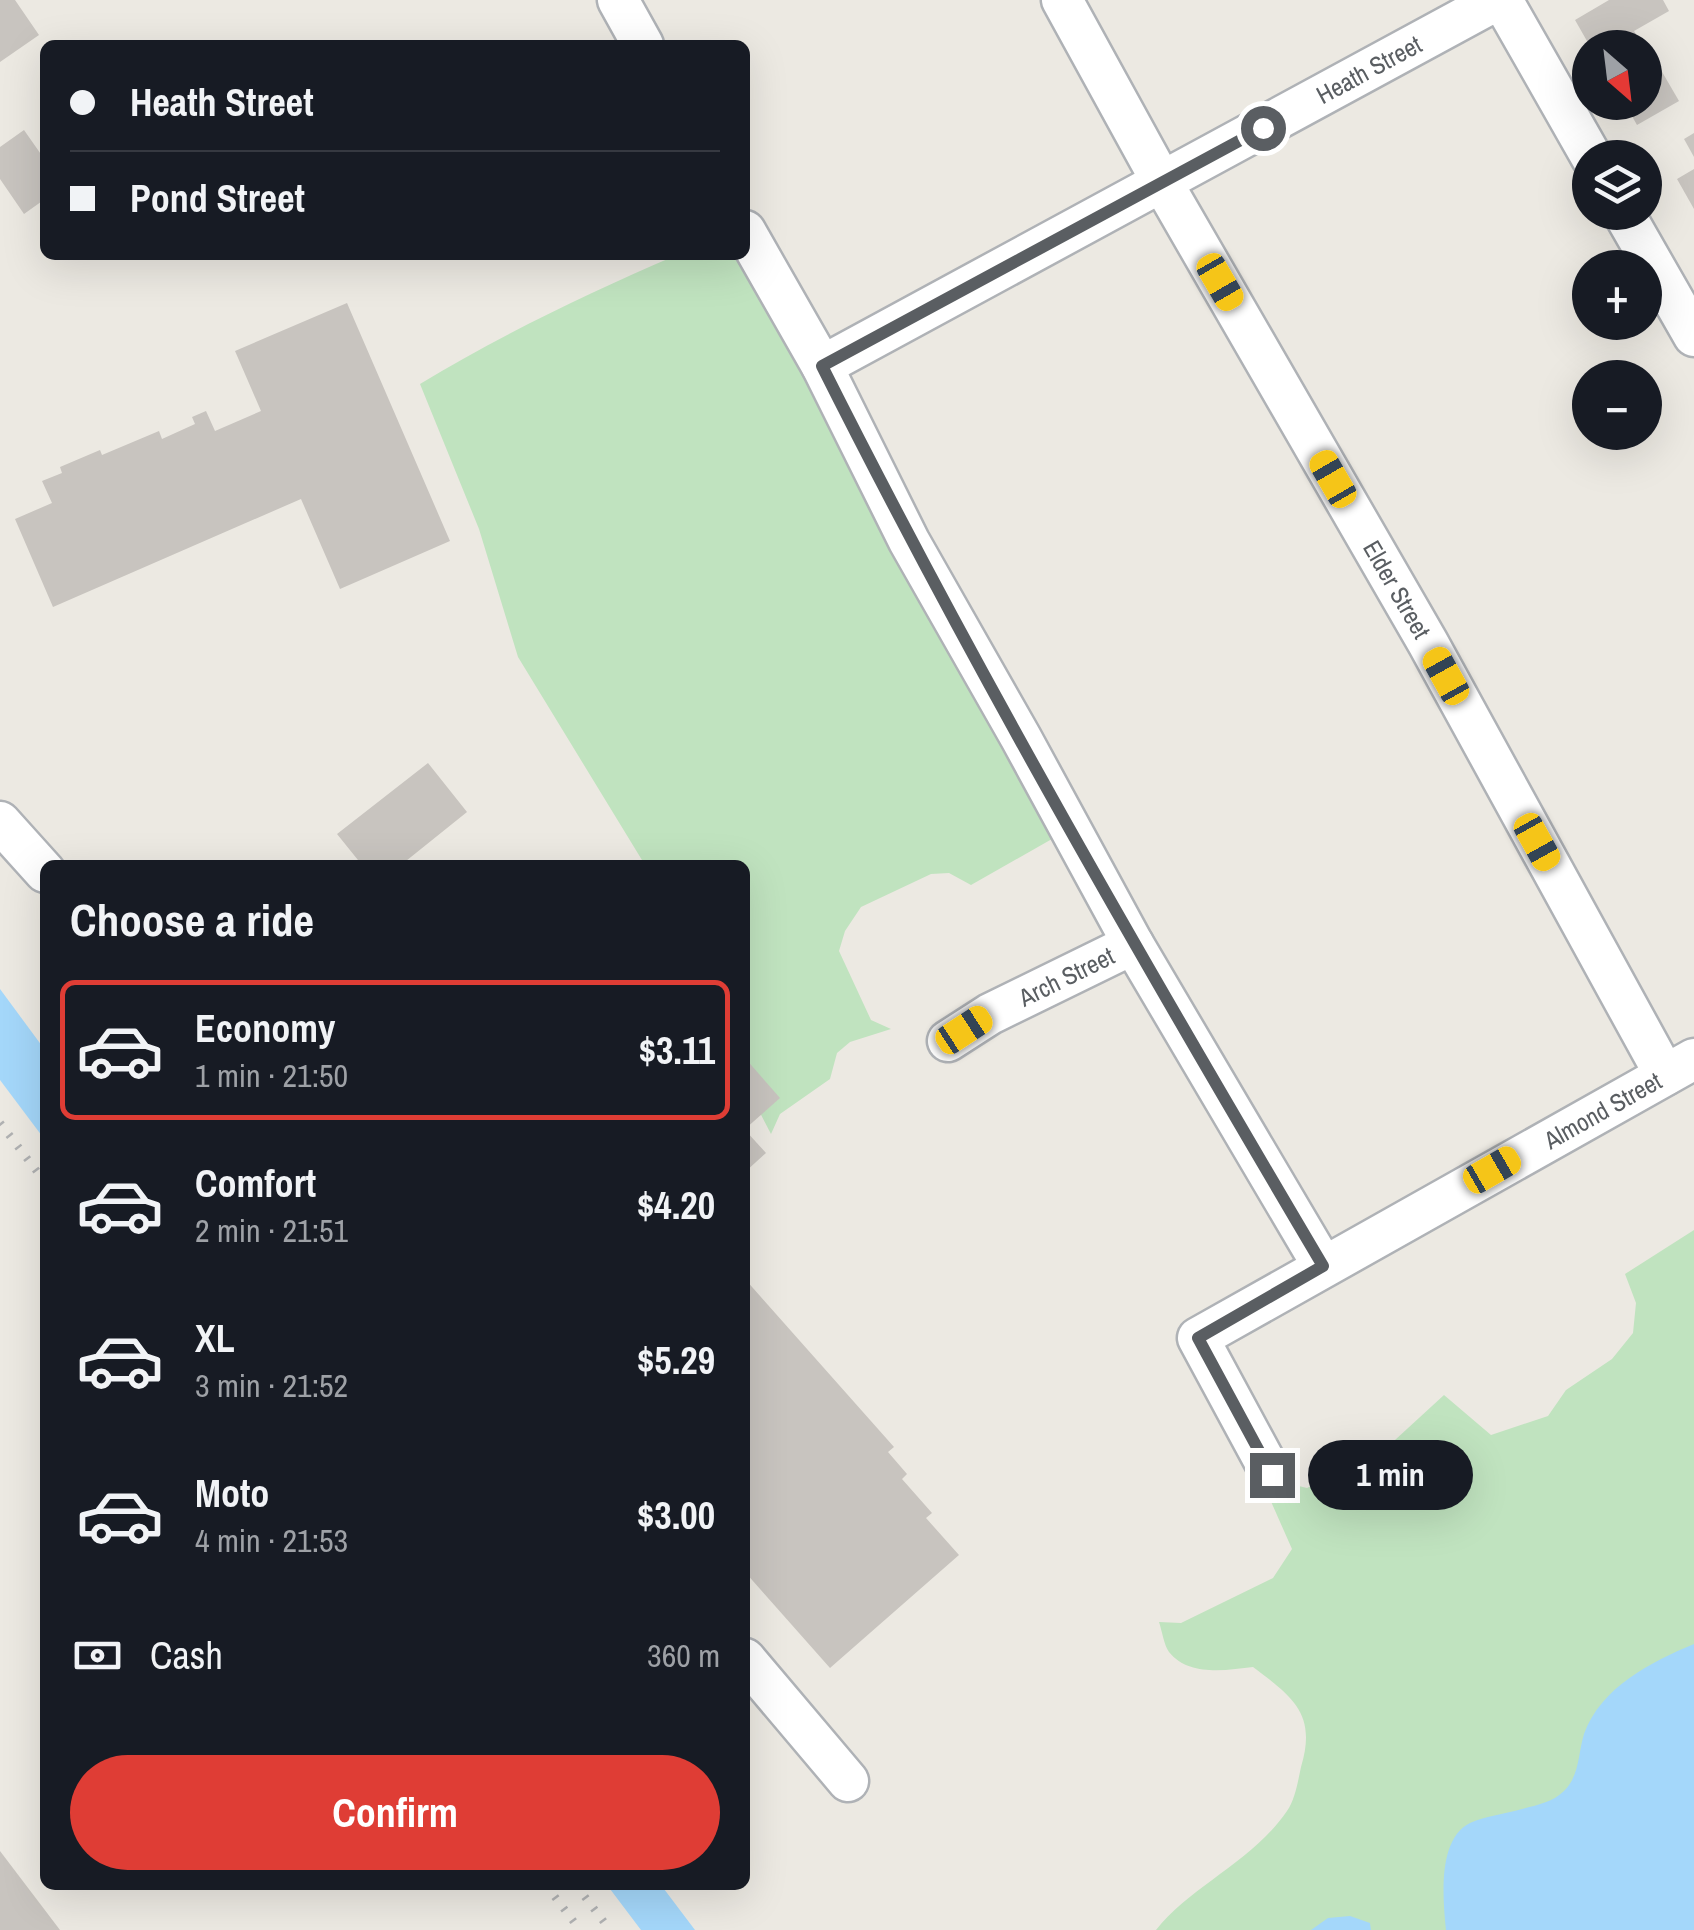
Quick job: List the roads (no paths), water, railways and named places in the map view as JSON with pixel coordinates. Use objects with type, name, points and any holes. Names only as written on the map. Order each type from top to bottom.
[{"type":"street","points":[[618,0],[640,40]]},
{"type":"street","name":"Elder Street","points":[[1062,0],[1163,184],[1428,643],[1679,1067]]},
{"type":"street","points":[[1500,0],[1582,140]]},
{"type":"street","name":"Heath Street","points":[[822,366],[1500,0]]},
{"type":"street","points":[[1634,230],[1694,336]]},
{"type":"street","points":[[750,240],[822,366],[909,541],[1022,738],[1133,944],[1323,1266]]},
{"type":"street","points":[[0,822],[40,866]]},
{"type":"street","name":"Arch Street","points":[[948,1042],[990,1014],[1133,944]]},
{"type":"street","name":"Almond Street","points":[[1272,1475],[1198,1338],[1679,1067]]},
{"type":"street","points":[[750,1665],[848,1782]]},
{"type":"water","points":[[0,989],[40,1043],[40,1133],[0,1080]]},
{"type":"water","points":[[1694,1644],[1694,1930],[1446,1930],[1444,1871],[1459,1831],[1470,1823],[1560,1795],[1573,1778],[1584,1734],[1602,1703],[1629,1678]]},
{"type":"water","points":[[611,1890],[665,1890],[695,1930],[641,1930]]},
{"type":"water","points":[[1350,1916],[1370,1923],[1371,1930],[1311,1930],[1328,1918]]},
{"type":"railway","points":[[0,1123],[40,1175]]},
{"type":"railway","points":[[550,1890],[580,1930]]},
{"type":"railway","points":[[580,1890],[610,1930]]}]
